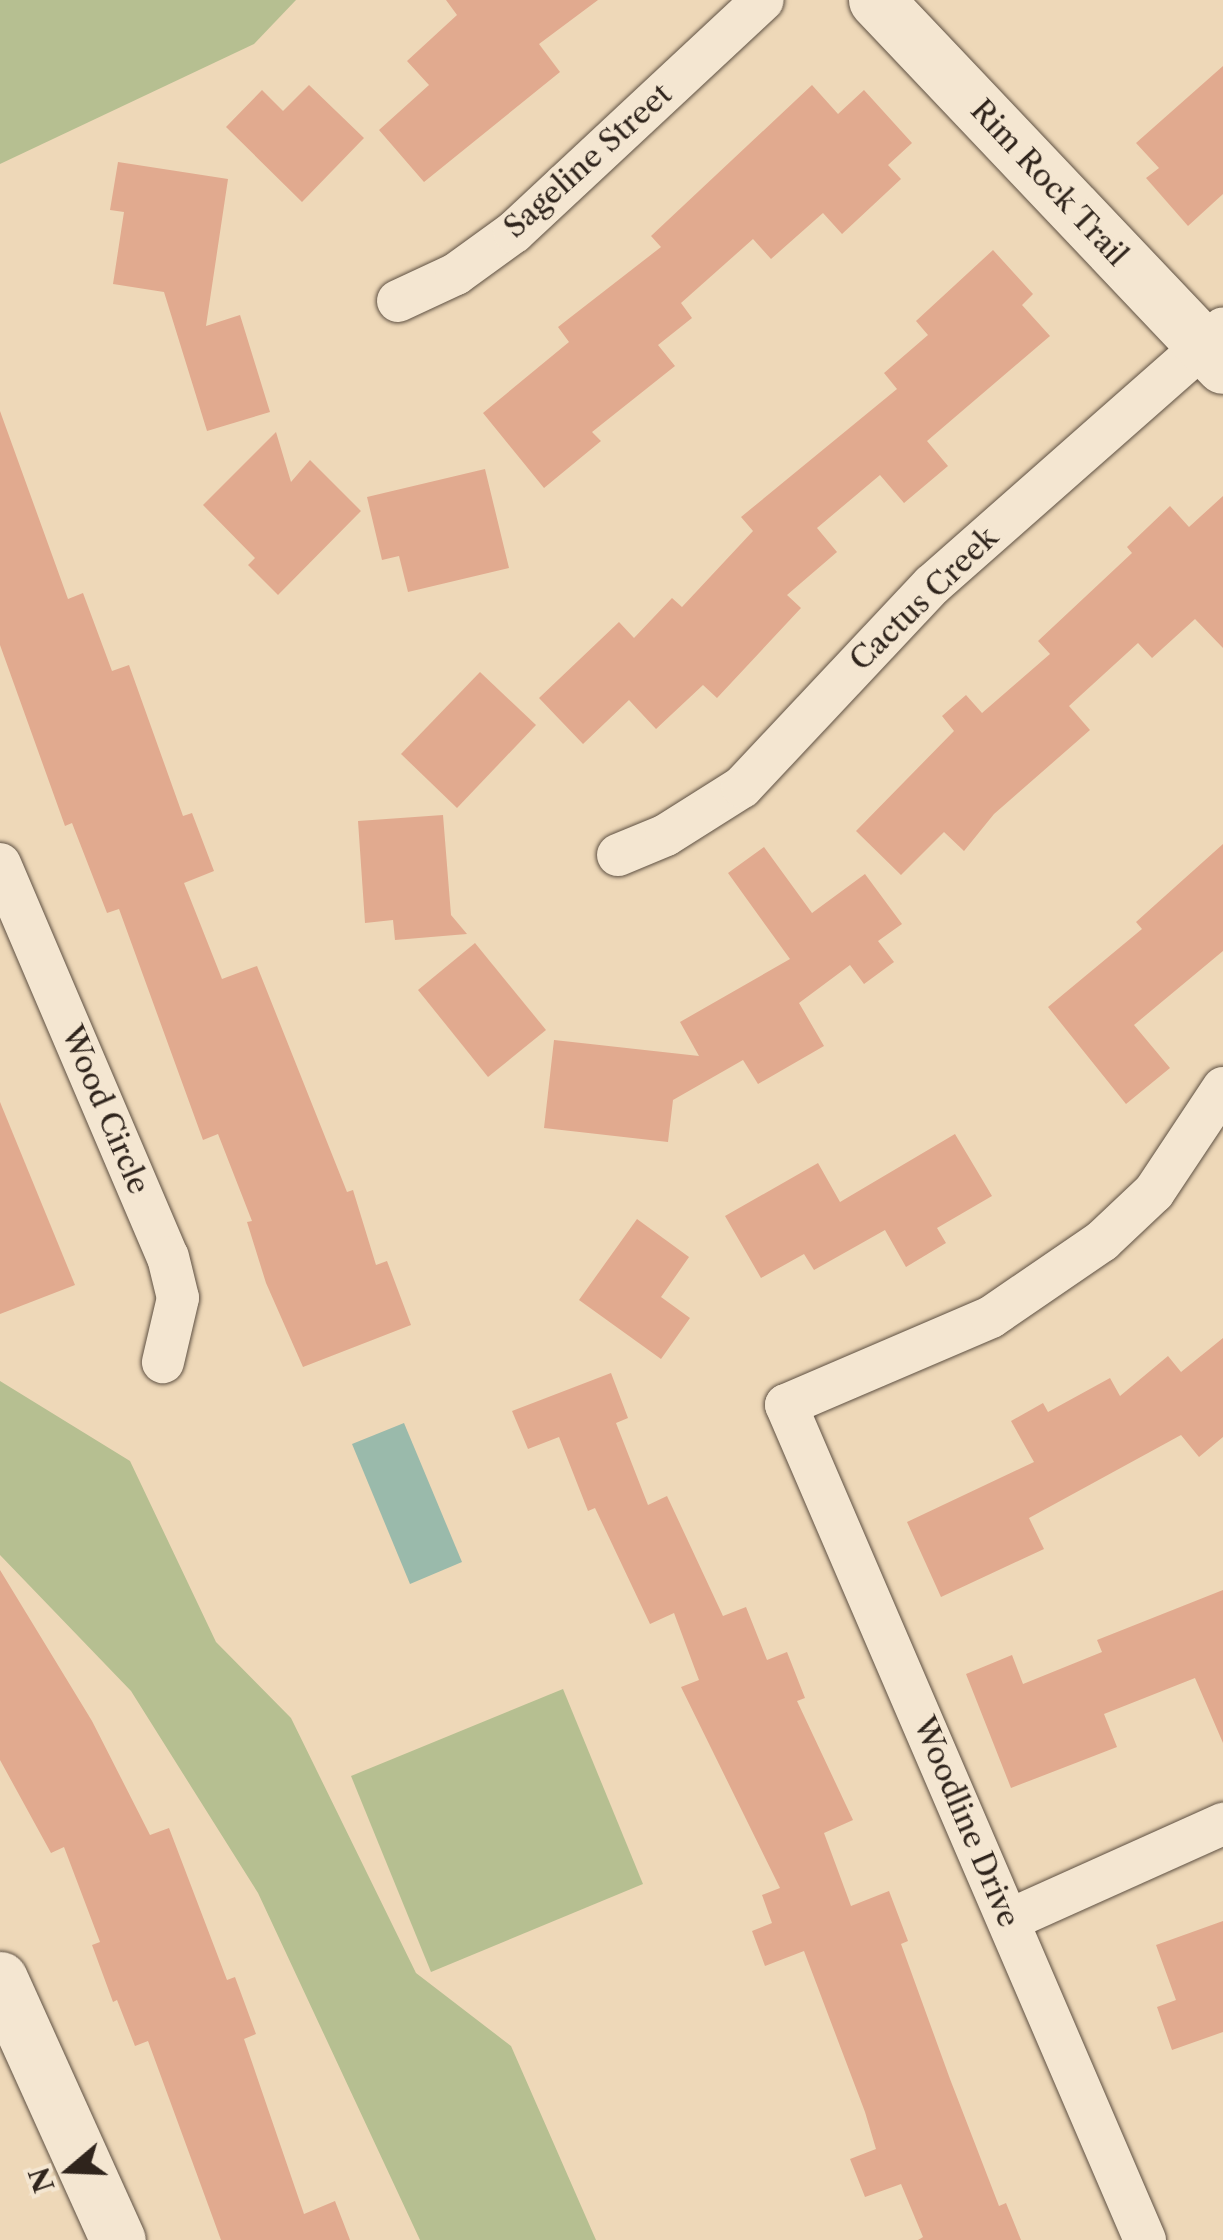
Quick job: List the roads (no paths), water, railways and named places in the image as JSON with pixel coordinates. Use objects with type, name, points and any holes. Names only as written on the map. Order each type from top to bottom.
[{"type":"street","name":"Sageline Street","points":[[398,301],[456,274],[514,232],[763,0]]},
{"type":"street","name":"Rim Rock Trail","points":[[876,0],[1217,347]]},
{"type":"street","name":"Cactus Creek","points":[[618,855],[705,812],[753,777],[932,585],[1217,347]]},
{"type":"street","name":"Wood Circle","points":[[4,882],[168,1257],[178,1298],[163,1362]]},
{"type":"street","name":"Woodline Drive","points":[[1145,2240],[786,1405],[991,1317],[1102,1242],[1154,1192],[1223,1088]]},
{"type":"street","points":[[1009,1920],[1223,1824]]},
{"type":"street","points":[[0,1978],[118,2240]]}]
